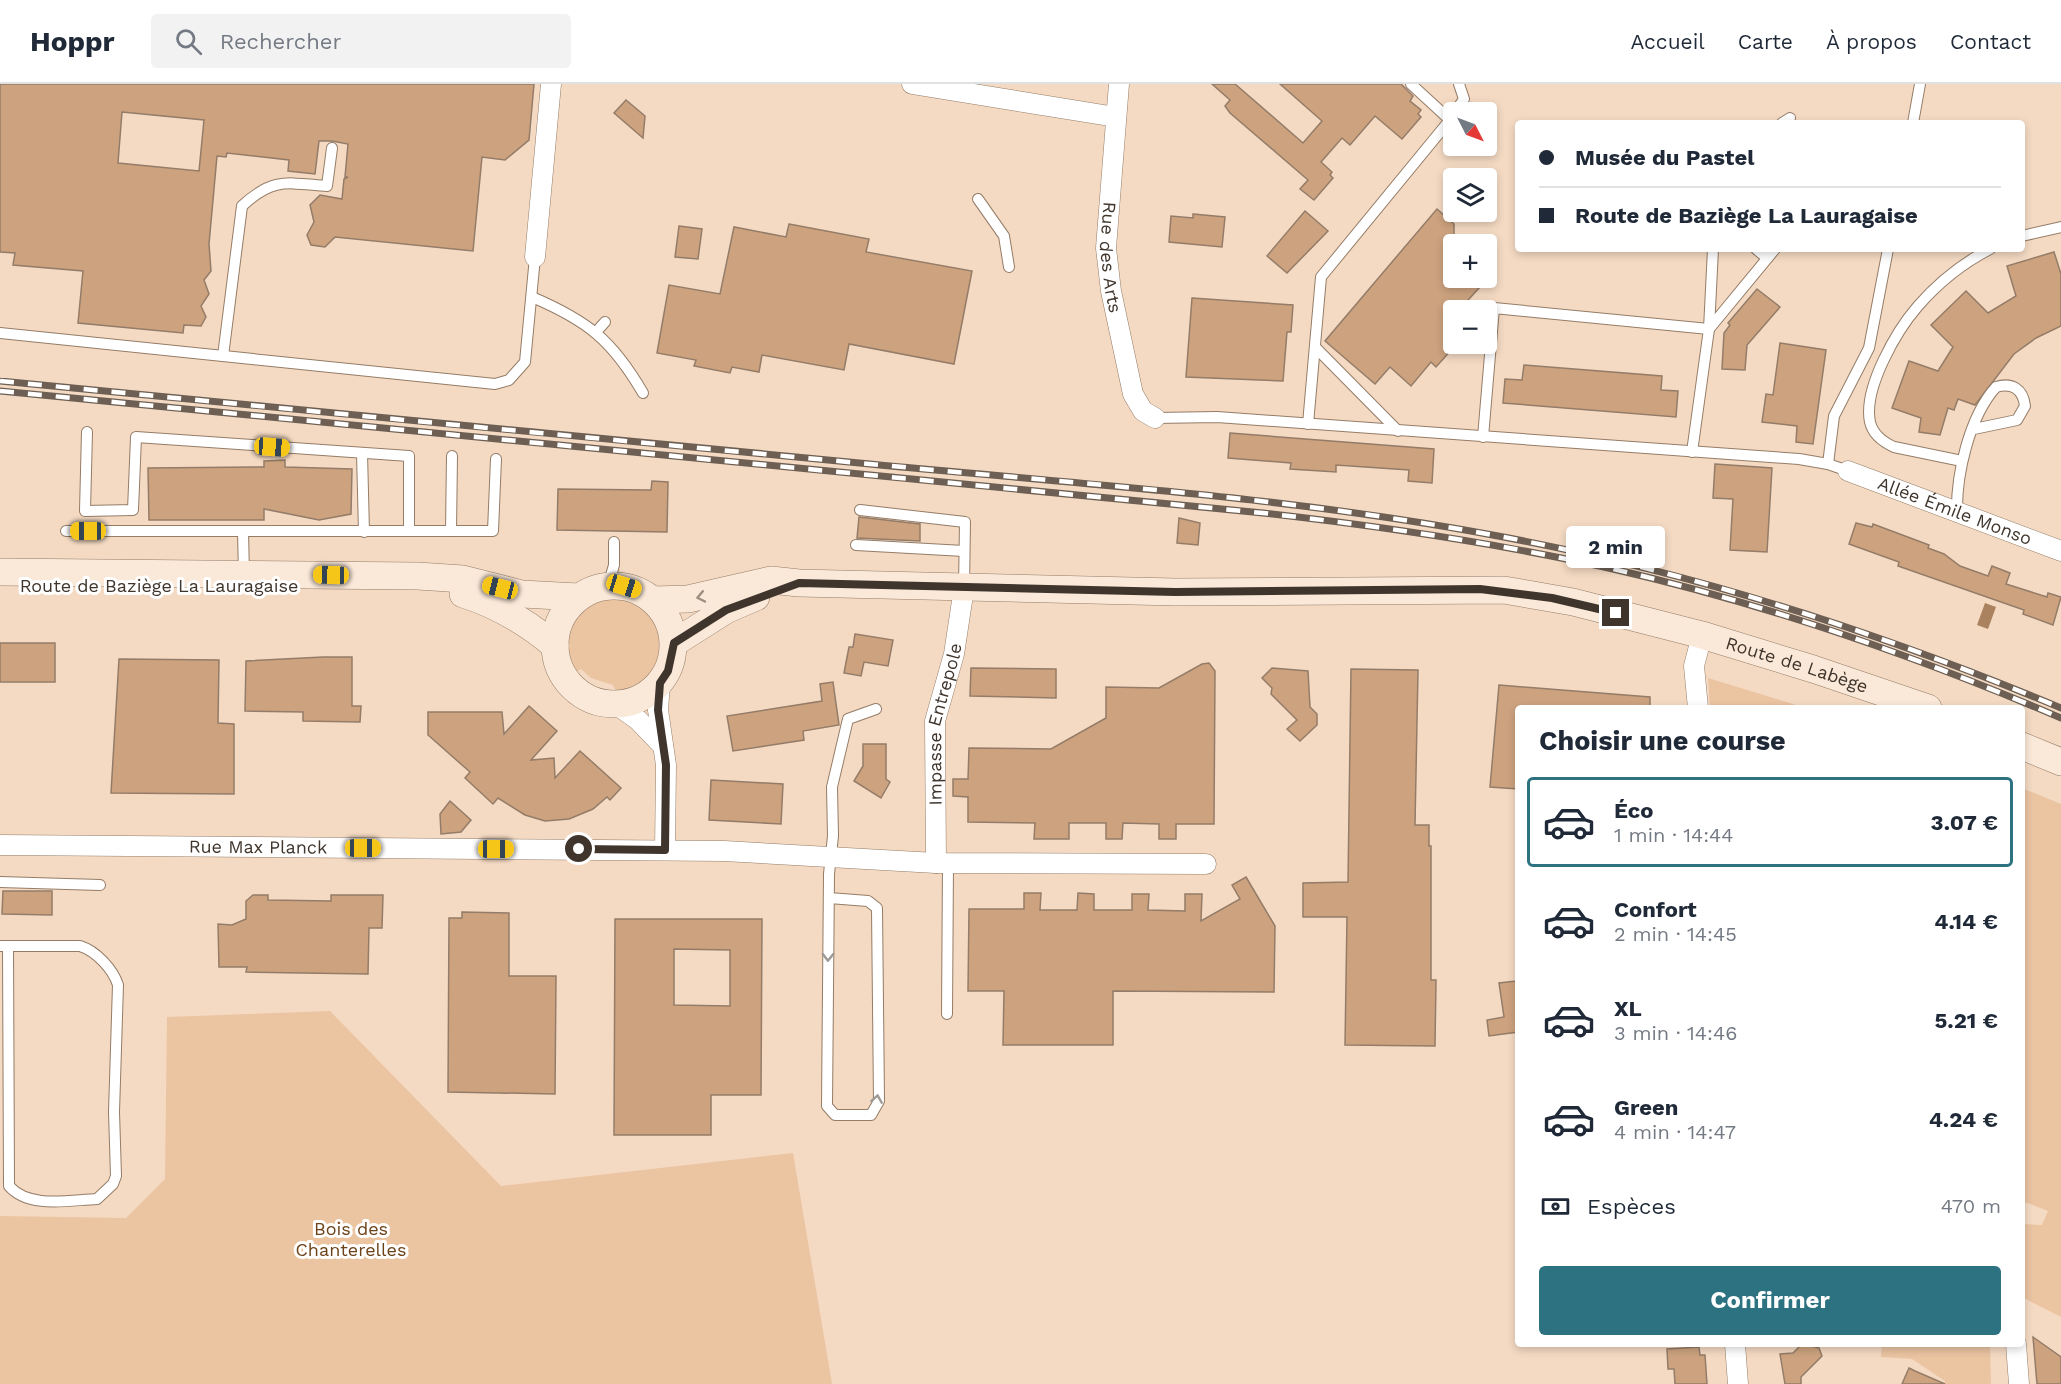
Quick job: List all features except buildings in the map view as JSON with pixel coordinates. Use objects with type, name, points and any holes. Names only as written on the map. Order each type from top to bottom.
[{"type":"main road","name":"Route de Baziège La Lauragaise","points":[[0,572],[463,579],[522,594],[578,597]]},
{"type":"main road","points":[[653,600],[688,599],[771,580],[799,583],[964,588],[1197,592],[1504,590],[1573,602],[1702,635]]},
{"type":"main road","points":[[674,643],[726,610],[799,583]]},
{"type":"main road","name":"Route de Baziège La Lauragaise","points":[[0,585],[453,591],[491,603],[530,625],[555,646]]},
{"type":"main road","points":[[608,586],[624,586],[639,591],[653,600],[664,612],[671,627],[674,643],[668,671],[660,683],[648,694],[633,702],[617,705],[598,702],[574,688],[558,665],[555,646],[561,619],[578,597],[608,586]]},
{"type":"main road","name":"Route de Labège","points":[[1702,635],[1919,705]]},
{"type":"main road","points":[[2025,747],[2061,762]]},
{"type":"street","points":[[535,257],[551,84]]},
{"type":"street","points":[[912,84],[1116,117]]},
{"type":"street","name":"Rue des Arts","points":[[1119,84],[1106,248],[1108,272],[1133,394],[1143,411],[1155,418]]},
{"type":"street","name":"Allée Émile Monso","points":[[1848,471],[1957,514],[2061,551]]},
{"type":"street","name":"Impasse Entrepole","points":[[942,864],[935,721],[954,654],[964,588]]},
{"type":"street","points":[[1698,705],[1694,666],[1702,635]]},
{"type":"street","points":[[660,683],[658,710],[666,765],[665,850],[724,851],[942,864],[1206,864]]},
{"type":"street","points":[[617,705],[638,720],[663,746]]},
{"type":"street","name":"Rue Max Planck","points":[[0,845],[665,850]]},
{"type":"street","points":[[1735,1347],[1738,1384]]},
{"type":"street","points":[[2016,1347],[2019,1384]]},
{"type":"lane","points":[[1411,84],[1443,108]]},
{"type":"lane","points":[[1459,84],[1464,99],[1462,102]]},
{"type":"lane","points":[[1914,120],[1920,84]]},
{"type":"lane","points":[[1308,424],[1322,278],[1443,128]]},
{"type":"lane","points":[[222,356],[242,206],[256,193],[275,183],[327,186],[332,148]]},
{"type":"lane","points":[[978,199],[1004,236],[1009,267]]},
{"type":"lane","points":[[2025,235],[2061,227]]},
{"type":"lane","points":[[1692,452],[1709,329],[1713,252]]},
{"type":"lane","points":[[1760,252],[1767,258]]},
{"type":"lane","points":[[1709,329],[1772,252]]},
{"type":"lane","points":[[1828,464],[1834,416],[1869,348],[1887,252]]},
{"type":"lane","points":[[1962,461],[1894,447],[1884,442],[1870,423],[1869,410],[1879,375],[1902,328],[1918,306],[1958,269],[1985,252]]},
{"type":"lane","points":[[0,333],[495,384],[509,380],[525,362],[535,257]]},
{"type":"lane","points":[[532,297],[579,319],[596,332],[623,360],[643,393]]},
{"type":"lane","points":[[1483,437],[1494,308],[1709,329]]},
{"type":"lane","points":[[596,332],[604,321]]},
{"type":"lane","points":[[1315,347],[1398,431]]},
{"type":"lane","points":[[1957,514],[1957,483],[1962,461],[1974,429],[1990,394],[1996,387],[2012,385],[2019,390],[2025,406],[2017,420],[1974,429]]},
{"type":"lane","points":[[1155,418],[1217,417],[1812,460],[1848,471]]},
{"type":"lane","points":[[87,432],[86,512],[133,510],[136,437],[409,456],[409,531]]},
{"type":"lane","points":[[362,453],[364,532]]},
{"type":"lane","points":[[451,531],[452,456]]},
{"type":"lane","points":[[66,531],[494,531],[496,459]]},
{"type":"lane","points":[[860,510],[965,522],[964,588]]},
{"type":"lane","points":[[243,532],[244,574]]},
{"type":"lane","points":[[608,586],[614,566],[614,542]]},
{"type":"lane","points":[[856,545],[964,551]]},
{"type":"lane","points":[[829,898],[868,901],[877,908],[879,1101],[871,1114],[863,1117],[835,1115],[827,1106],[829,898],[833,836],[831,794],[846,726],[853,716],[876,709]]},
{"type":"lane","points":[[942,864],[947,1014]]},
{"type":"lane","points":[[0,882],[100,885]]},
{"type":"lane","points":[[4,946],[80,946],[90,949],[115,976],[118,985],[114,1112],[116,1176],[113,1184],[97,1199],[28,1199],[17,1195],[9,1186],[4,1076],[4,946]]},
{"type":"green space","points":[[614,597],[634,603],[649,614],[658,629],[661,645],[659,661],[651,675],[637,687],[617,693],[613,685],[591,678],[581,669],[574,673],[567,646],[567,634],[578,614],[599,600]]},
{"type":"green space","points":[[1708,678],[1796,705],[1710,705]]},
{"type":"green space","points":[[2025,789],[2061,804],[2061,1317],[2025,1299],[2025,1224],[2042,1225],[2048,1211],[2025,1202]]},
{"type":"green space","name":"Bois des Chanterelles","points":[[330,1011],[501,1186],[793,1153],[832,1384],[0,1384],[0,1216],[126,1218],[165,1179],[167,1017]]},
{"type":"green space","points":[[1882,1347],[1990,1347],[1991,1384],[1944,1384],[1945,1381],[1912,1359],[1881,1357]]},
{"type":"shaded area","points":[[1985,603],[1996,607],[1988,629],[1977,625]]},
{"type":"railway","points":[[0,381],[1185,493],[1342,511],[1420,523],[1571,551],[1714,586],[1924,654],[2061,708]]},
{"type":"railway","points":[[0,391],[1263,513],[1438,536],[1613,569],[1727,598],[1896,653],[2061,718]]},
{"type":"route","points":[[579,849],[665,850],[666,765],[658,710],[660,683],[668,671],[674,643],[726,610],[799,583],[1175,592],[1480,589],[1504,590],[1552,598],[1616,613]]}]
